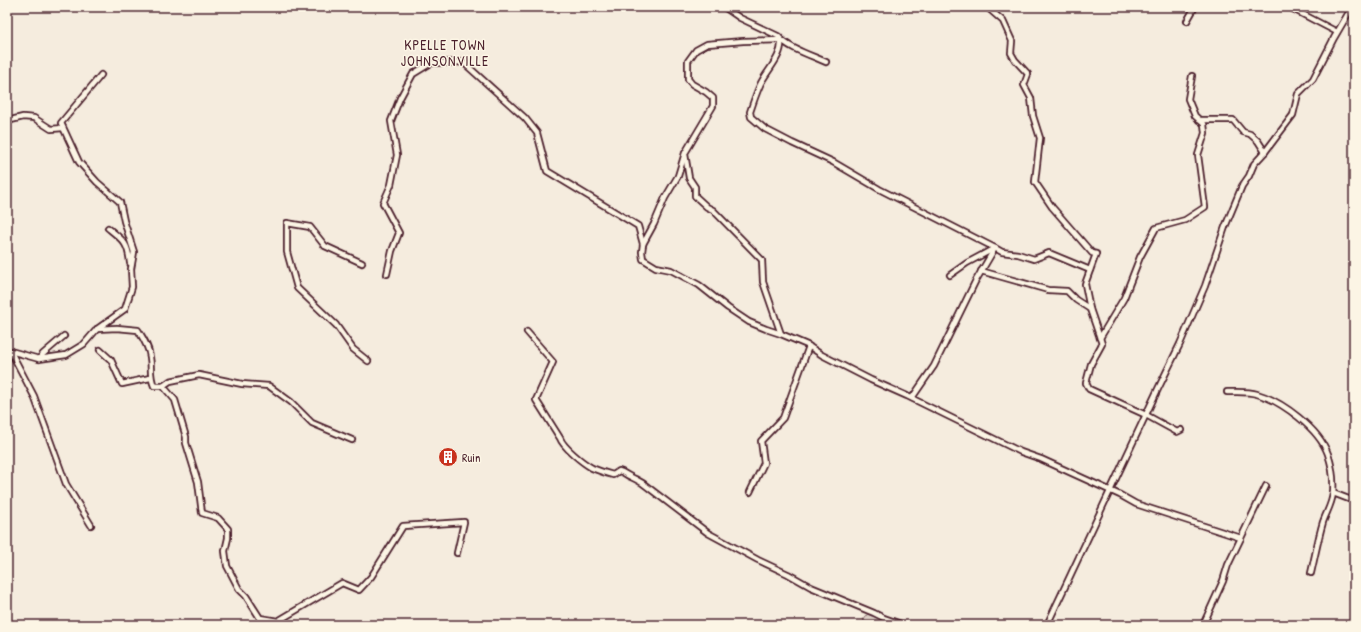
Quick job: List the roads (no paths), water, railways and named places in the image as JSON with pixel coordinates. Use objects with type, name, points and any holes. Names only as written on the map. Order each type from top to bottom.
[{"type":"street","points":[[724,7],[740,18],[778,36],[781,40],[805,53],[826,62]]},
{"type":"street","points":[[987,7],[1003,21],[1012,41],[1011,53],[1015,60],[1028,74],[1024,85],[1031,98],[1032,116],[1040,138],[1035,182],[1052,207],[1092,253],[1096,254],[1085,284],[1090,309],[1102,344],[1090,364],[1086,383],[1089,389],[1146,415],[1177,432],[1181,430]]},
{"type":"street","points":[[1187,21],[1195,7]]},
{"type":"street","points":[[1289,7],[1337,32]]},
{"type":"street","points":[[1046,625],[1180,344],[1202,294],[1224,227],[1242,186],[1249,176],[1254,164],[1265,152],[1293,114],[1298,94],[1313,79],[1337,32],[1352,7]]},
{"type":"street","points":[[781,40],[707,44],[696,50],[688,61],[688,79],[692,84],[713,98],[713,106],[685,153],[678,176],[665,198],[654,224],[643,244],[642,252],[644,259],[656,267],[671,270],[699,285],[728,308],[749,322],[809,346],[822,355],[1021,452],[1041,459],[1136,504],[1241,538]]},
{"type":"street","points":[[781,40],[782,45],[773,64],[760,84],[750,112],[751,117],[765,129],[833,162],[879,189],[1002,252],[1018,254],[1034,259],[1049,253],[1090,270]]},
{"type":"street","points":[[386,274],[392,251],[399,233],[383,203],[391,185],[397,155],[391,121],[400,98],[413,74],[432,63],[462,62],[526,118],[537,133],[547,171],[638,226],[643,244]]},
{"type":"street","points":[[101,75],[61,122],[79,162],[97,182],[120,202],[124,221],[134,252],[131,269]]},
{"type":"street","points":[[1100,338],[1124,298],[1140,257],[1156,228],[1185,220],[1205,207],[1198,155],[1205,133],[1204,124],[1195,116],[1188,99],[1192,76]]},
{"type":"street","points":[[7,121],[23,117],[34,118],[51,129],[63,128]]},
{"type":"street","points":[[1199,120],[1233,120],[1243,132],[1250,134],[1258,141],[1265,152]]},
{"type":"street","points":[[685,153],[690,178],[695,187],[695,196],[707,207],[713,210],[762,260],[763,282],[781,334]]},
{"type":"street","points":[[362,263],[326,246],[310,228],[287,223],[286,252],[297,288],[336,324],[353,349],[368,362]]},
{"type":"street","points":[[8,351],[39,359],[66,355],[84,344],[98,329],[125,308],[132,287],[128,249],[120,238],[108,228]]},
{"type":"street","points":[[912,398],[934,366],[959,312],[995,248]]},
{"type":"street","points":[[950,275],[967,263],[995,248]]},
{"type":"street","points":[[981,271],[1048,290],[1067,291],[1076,300],[1090,309]]},
{"type":"street","points":[[98,329],[117,328],[138,330],[145,341],[150,356],[150,378],[154,386],[163,386],[170,381],[199,375],[242,384],[269,386],[291,402],[312,424],[352,440]]},
{"type":"street","points":[[527,332],[553,362],[536,400],[562,443],[578,458],[592,468],[613,476],[618,471],[641,481],[708,533],[758,560],[811,587],[904,625]]},
{"type":"street","points":[[39,359],[64,336]]},
{"type":"street","points":[[750,492],[764,463],[761,441],[783,418],[809,346]]},
{"type":"street","points":[[100,350],[111,360],[122,384],[150,378]]},
{"type":"street","points":[[8,351],[34,396],[66,484],[91,525]]},
{"type":"street","points":[[163,386],[175,400],[198,482],[202,513],[218,518],[228,530],[225,551],[227,566],[239,589],[246,596],[260,618],[278,621],[342,583],[359,590],[371,577],[403,526],[464,522],[457,553]]},
{"type":"street","points":[[1227,392],[1248,392],[1266,397],[1292,412],[1308,426],[1322,442],[1328,454],[1333,493],[1332,501],[1319,536],[1311,573]]},
{"type":"street","points":[[1203,625],[1241,538],[1266,486]]},
{"type":"street","points":[[1333,493],[1354,501]]},
{"type":"place","name":"Ruin","points":[[448,457]]},
{"type":"district","name":"KPELLE TOWN JOHNSONVILLE","points":[[445,52]]}]
